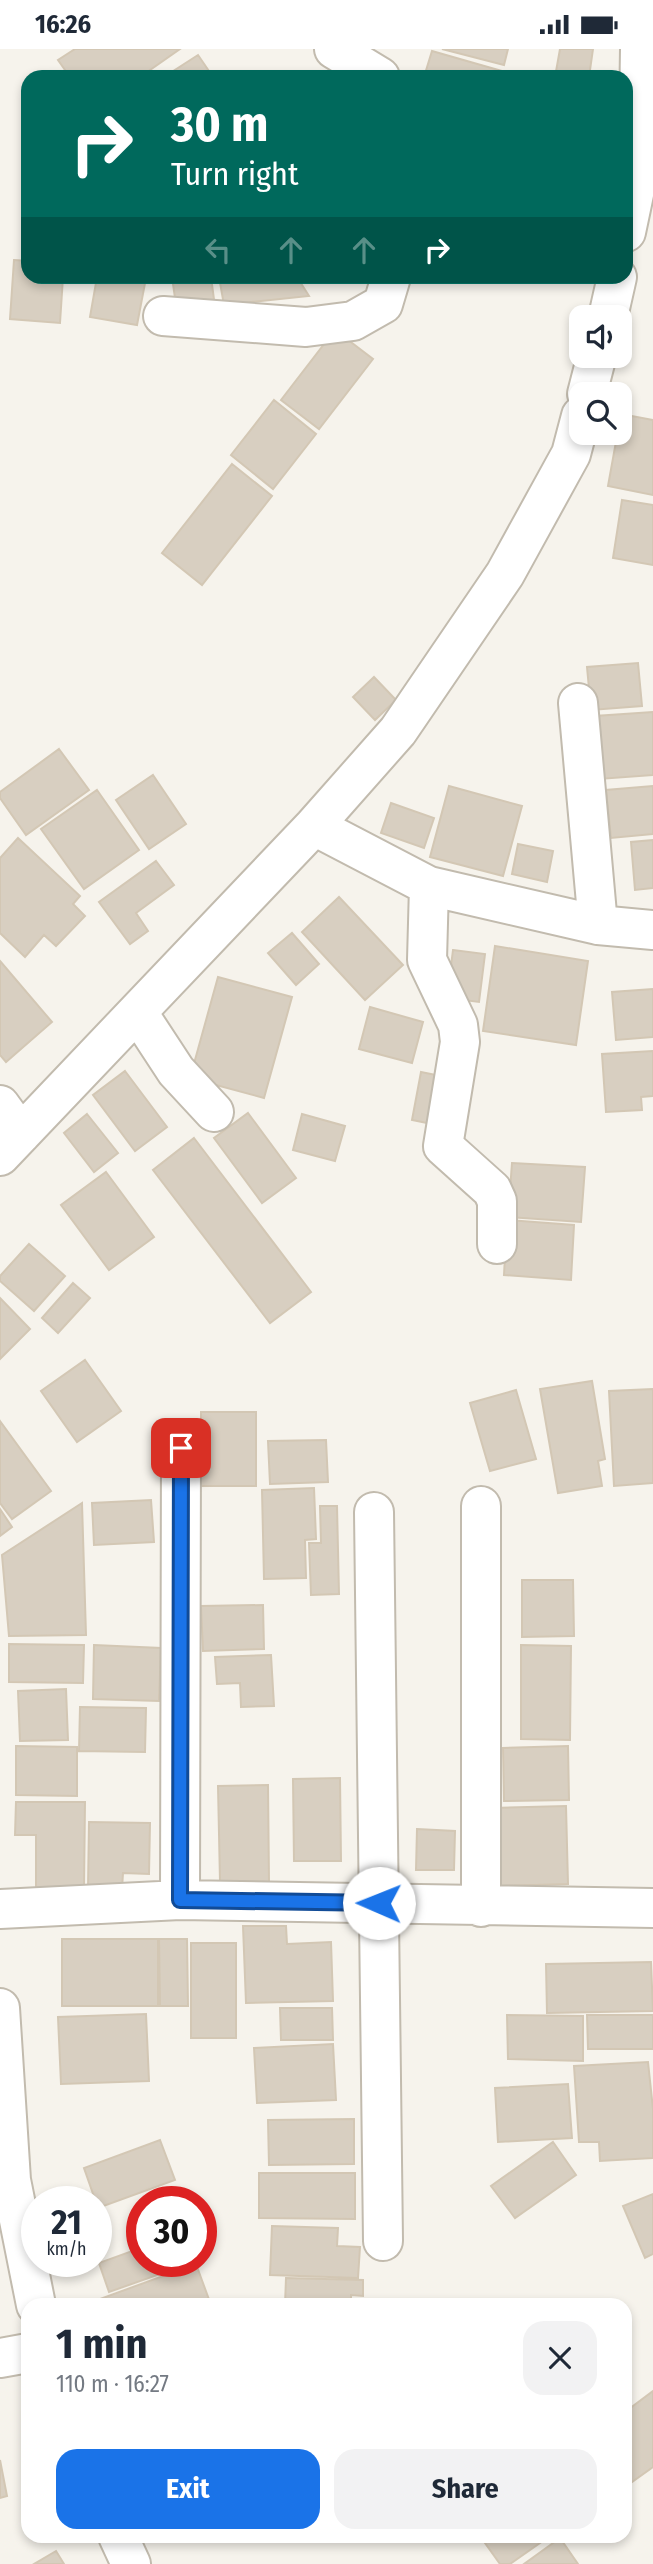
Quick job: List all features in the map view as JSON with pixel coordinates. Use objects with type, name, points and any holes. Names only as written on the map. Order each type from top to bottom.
[{"type":"street","points":[[334,49],[368,70]]},
{"type":"street","points":[[633,201],[639,174],[640,49]]},
{"type":"street","points":[[163,316],[306,327],[353,321],[383,305],[389,284]]},
{"type":"street","points":[[611,305],[615,284]]},
{"type":"street","points":[[7,1132],[138,1013],[314,826],[398,731],[505,574],[571,454],[573,445]]},
{"type":"street","points":[[578,702],[598,925]]},
{"type":"street","points":[[314,826],[429,885],[598,925],[653,930]]},
{"type":"street","points":[[429,885],[427,960],[458,1025],[460,1042],[443,1146],[492,1190],[497,1201],[497,1244]]},
{"type":"street","points":[[138,1013],[176,1071],[214,1112]]},
{"type":"street","points":[[180,1900],[181,1448]]},
{"type":"street","points":[[481,1506],[481,1907]]},
{"type":"street","points":[[374,1512],[383,2241]]},
{"type":"street","points":[[0,1909],[180,1900],[653,1908]]},
{"type":"street","points":[[0,2008],[11,2180],[35,2298]]},
{"type":"street","points":[[0,2358],[21,2354]]},
{"type":"street","points":[[121,2543],[131,2564]]},
{"type":"building","points":[[75,49],[180,49],[150,70],[65,70],[58,60]]},
{"type":"building","points":[[442,49],[508,49],[504,65]]},
{"type":"building","points":[[560,49],[593,49],[590,70],[556,70]]},
{"type":"building","points":[[432,51],[498,70],[426,70]]},
{"type":"building","points":[[198,55],[208,70],[175,70]]},
{"type":"building","points":[[14,260],[21,260],[21,284],[63,284],[60,323],[10,319]]},
{"type":"building","points":[[96,284],[145,284],[137,325],[90,317]]},
{"type":"building","points":[[173,284],[212,284],[215,307],[177,312]]},
{"type":"building","points":[[220,284],[301,284],[309,296],[224,305]]},
{"type":"building","points":[[335,330],[373,359],[319,429],[281,400]]},
{"type":"building","points":[[274,400],[316,434],[273,489],[231,455]]},
{"type":"building","points":[[632,416],[653,420],[653,495],[608,486],[615,445],[632,445]]},
{"type":"building","points":[[232,464],[272,496],[202,585],[162,553]]},
{"type":"building","points":[[622,500],[653,505],[653,565],[613,558]]},
{"type":"building","points":[[638,663],[642,706],[591,710],[587,667]]},
{"type":"building","points":[[374,677],[396,700],[375,720],[353,697]]},
{"type":"building","points":[[653,712],[653,775],[599,779],[595,716]]},
{"type":"building","points":[[59,749],[89,790],[26,835],[0,798],[0,792]]},
{"type":"building","points":[[153,775],[186,824],[149,849],[116,800]]},
{"type":"building","points":[[449,786],[522,806],[503,876],[430,857]]},
{"type":"building","points":[[653,786],[653,834],[611,838],[606,790]]},
{"type":"building","points":[[97,790],[139,850],[84,889],[41,829]]},
{"type":"building","points":[[391,803],[434,818],[424,848],[381,833]]},
{"type":"building","points":[[18,838],[80,896],[73,904],[85,916],[56,946],[44,935],[25,957],[0,933],[0,858]]},
{"type":"building","points":[[653,840],[653,888],[635,890],[631,842]]},
{"type":"building","points":[[518,844],[553,851],[547,882],[512,874]]},
{"type":"building","points":[[156,861],[174,885],[136,913],[148,931],[130,944],[99,902]]},
{"type":"building","points":[[339,897],[403,965],[365,1000],[302,932]]},
{"type":"building","points":[[292,933],[319,964],[296,985],[268,953]]},
{"type":"building","points":[[495,946],[588,961],[576,1045],[483,1031]]},
{"type":"building","points":[[453,950],[485,954],[479,1002],[447,998]]},
{"type":"building","points":[[0,961],[52,1022],[6,1062],[0,1055]]},
{"type":"building","points":[[218,977],[292,997],[264,1098],[190,1078]]},
{"type":"building","points":[[653,989],[653,1037],[616,1040],[612,992]]},
{"type":"building","points":[[370,1007],[423,1022],[412,1063],[359,1049]]},
{"type":"building","points":[[653,1051],[653,1096],[641,1097],[642,1110],[606,1112],[602,1054]]},
{"type":"building","points":[[125,1071],[167,1127],[135,1151],[93,1095]]},
{"type":"building","points":[[421,1072],[441,1076],[432,1124],[412,1120]]},
{"type":"building","points":[[248,1113],[296,1178],[262,1203],[214,1138]]},
{"type":"building","points":[[87,1114],[118,1153],[94,1172],[64,1133]]},
{"type":"building","points":[[302,1114],[345,1126],[335,1161],[293,1150]]},
{"type":"building","points":[[194,1138],[311,1292],[270,1323],[153,1170]]},
{"type":"building","points":[[512,1163],[585,1167],[581,1222],[508,1217]]},
{"type":"building","points":[[106,1172],[154,1237],[109,1270],[61,1205]]},
{"type":"building","points":[[507,1220],[574,1225],[571,1280],[504,1275]]},
{"type":"building","points":[[29,1244],[65,1276],[34,1311],[0,1281],[0,1276]]},
{"type":"building","points":[[73,1283],[90,1298],[58,1333],[42,1318]]},
{"type":"building","points":[[0,1298],[30,1329],[0,1359]]},
{"type":"building","points":[[85,1360],[121,1411],[77,1442],[41,1391]]},
{"type":"building","points":[[592,1381],[605,1459],[598,1461],[602,1486],[558,1493],[540,1389]]},
{"type":"building","points":[[653,1389],[653,1483],[614,1486],[609,1391]]},
{"type":"building","points":[[516,1390],[536,1459],[490,1471],[470,1403]]},
{"type":"building","points":[[201,1412],[256,1412],[256,1486],[201,1486]]},
{"type":"building","points":[[0,1421],[51,1491],[12,1519],[0,1503]]},
{"type":"building","points":[[326,1440],[328,1482],[270,1484],[268,1441]]},
{"type":"building","points":[[314,1488],[316,1539],[305,1540],[306,1578],[264,1579],[262,1490]]},
{"type":"building","points":[[151,1500],[154,1542],[94,1545],[92,1503]]},
{"type":"building","points":[[82,1503],[86,1635],[9,1636],[2,1555]]},
{"type":"building","points":[[320,1506],[337,1506],[339,1594],[311,1595],[309,1543],[321,1543]]},
{"type":"building","points":[[0,1509],[12,1527],[0,1536]]},
{"type":"building","points":[[522,1580],[573,1580],[574,1636],[522,1637]]},
{"type":"building","points":[[263,1605],[264,1649],[203,1651],[201,1606]]},
{"type":"building","points":[[9,1644],[84,1645],[83,1683],[9,1682]]},
{"type":"building","points":[[94,1645],[161,1648],[159,1701],[93,1699]]},
{"type":"building","points":[[521,1645],[571,1646],[570,1740],[521,1739]]},
{"type":"building","points":[[271,1655],[274,1706],[241,1707],[240,1683],[217,1684],[215,1657]]},
{"type":"building","points":[[66,1689],[68,1740],[20,1741],[18,1691]]},
{"type":"building","points":[[80,1707],[146,1708],[145,1752],[79,1751]]},
{"type":"building","points":[[16,1746],[77,1747],[77,1796],[16,1795]]},
{"type":"building","points":[[568,1746],[569,1800],[504,1801],[503,1748]]},
{"type":"building","points":[[340,1778],[341,1861],[294,1861],[293,1779]]},
{"type":"building","points":[[268,1785],[269,1882],[220,1881],[218,1786]]},
{"type":"building","points":[[16,1802],[85,1802],[84,1888],[36,1887],[36,1835],[15,1835]]},
{"type":"building","points":[[566,1806],[568,1884],[497,1886],[494,1808]]},
{"type":"building","points":[[89,1822],[150,1823],[149,1874],[123,1873],[122,1889],[88,1889]]},
{"type":"building","points":[[417,1829],[455,1831],[454,1870],[416,1870]]},
{"type":"building","points":[[243,1926],[286,1926],[287,1944],[331,1942],[333,2001],[246,2003]]},
{"type":"building","points":[[62,1939],[158,1939],[158,2006],[62,2006]]},
{"type":"building","points":[[159,1939],[187,1939],[188,2006],[160,2006]]},
{"type":"building","points":[[191,1943],[236,1943],[236,2038],[191,2038]]},
{"type":"building","points":[[651,1962],[653,2011],[547,2013],[546,1964]]},
{"type":"building","points":[[280,2008],[332,2008],[333,2040],[281,2040]]},
{"type":"building","points":[[146,2014],[149,2081],[61,2084],[58,2017]]},
{"type":"building","points":[[507,2015],[583,2016],[583,2061],[508,2059]]},
{"type":"building","points":[[587,2015],[653,2015],[653,2049],[588,2049]]},
{"type":"building","points":[[333,2044],[336,2100],[257,2103],[254,2048]]},
{"type":"building","points":[[648,2062],[653,2109],[653,2158],[600,2161],[599,2142],[579,2142],[574,2066]]},
{"type":"building","points":[[568,2084],[572,2138],[498,2142],[495,2088]]},
{"type":"building","points":[[354,2119],[354,2164],[269,2165],[268,2120]]},
{"type":"building","points":[[160,2140],[175,2180],[158,2186],[126,2186],[126,2198],[112,2203],[112,2186],[90,2186],[84,2168]]},
{"type":"building","points":[[553,2142],[576,2175],[515,2218],[491,2186]]},
{"type":"building","points":[[259,2173],[355,2173],[355,2219],[259,2218]]},
{"type":"building","points":[[653,2194],[653,2254],[645,2258],[623,2206]]},
{"type":"building","points":[[272,2226],[338,2228],[337,2246],[360,2247],[358,2278],[270,2275]]},
{"type":"building","points":[[126,2253],[126,2277],[152,2277],[109,2292],[104,2277],[112,2277],[112,2258]]},
{"type":"building","points":[[160,2277],[201,2277],[208,2298],[103,2298]]},
{"type":"building","points":[[286,2278],[363,2280],[363,2296],[285,2298]]},
{"type":"building","points":[[653,2391],[653,2467],[632,2482],[632,2407]]},
{"type":"building","points":[[0,2460],[7,2496],[0,2498]]},
{"type":"building","points":[[485,2543],[540,2543],[510,2564],[500,2564]]},
{"type":"building","points":[[553,2543],[563,2543],[578,2564],[524,2564]]},
{"type":"building","points":[[56,2551],[64,2564],[34,2564]]},
{"type":"route","points":[[181,1448],[180,1900],[379,1903]]}]
